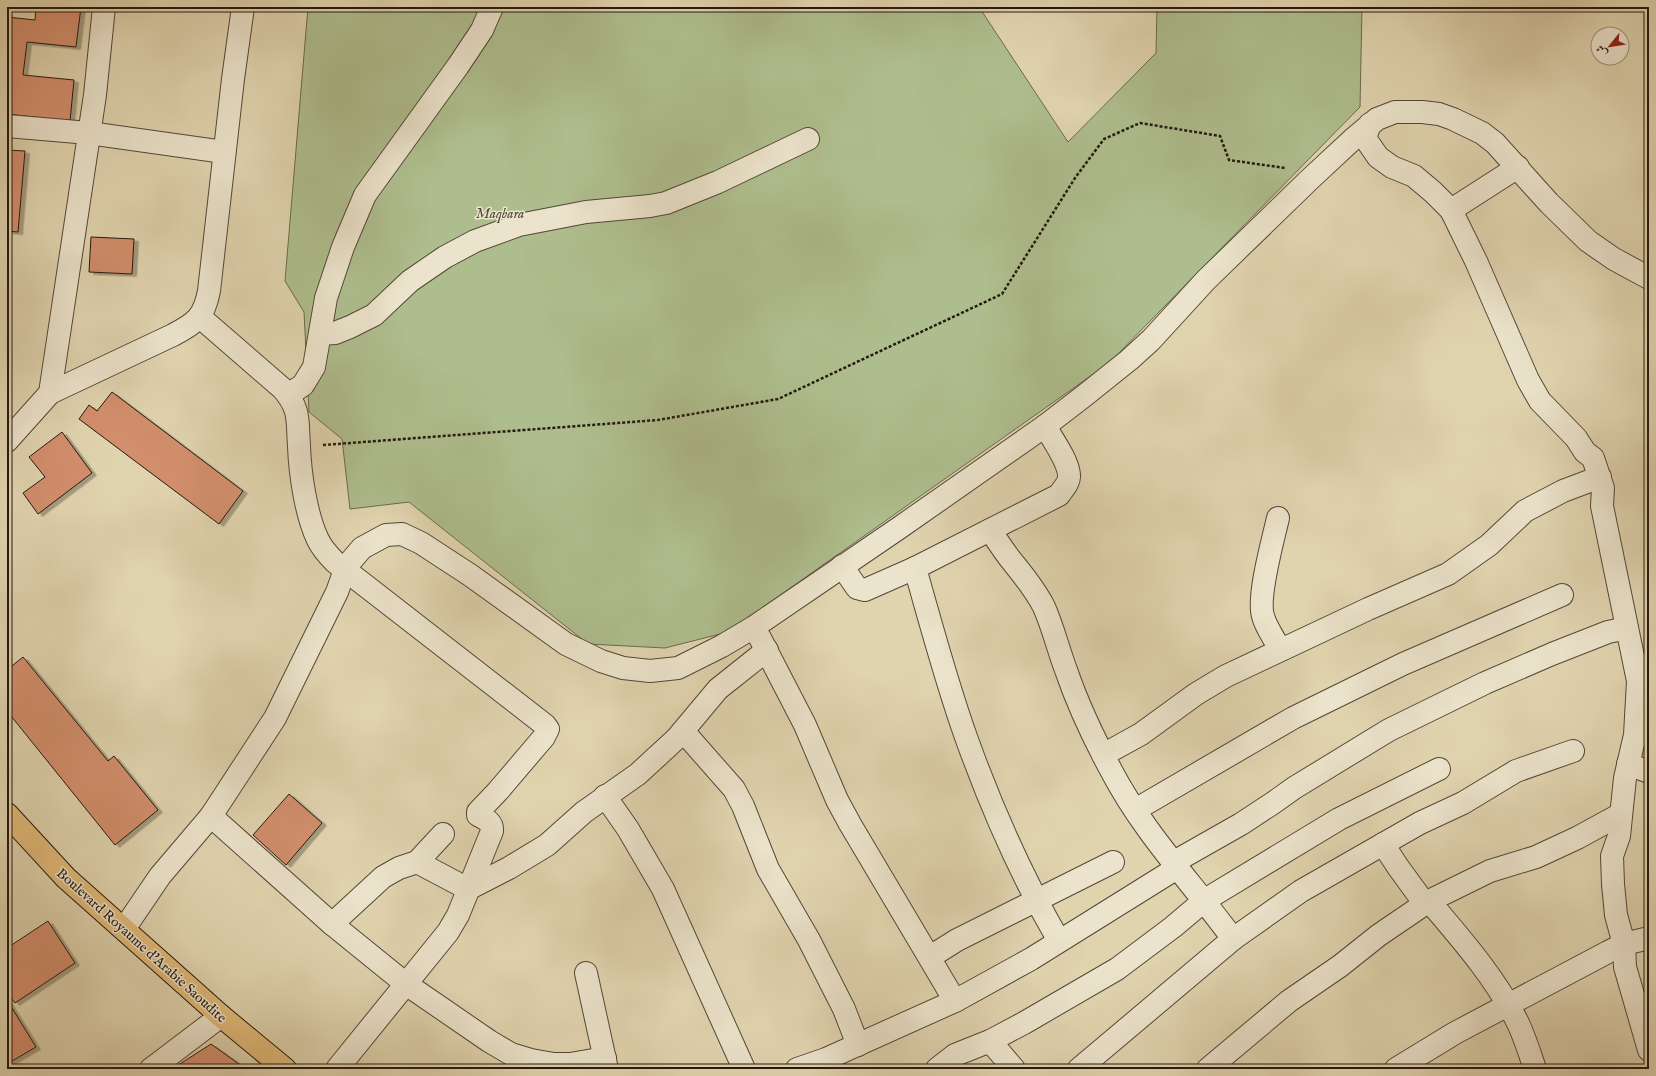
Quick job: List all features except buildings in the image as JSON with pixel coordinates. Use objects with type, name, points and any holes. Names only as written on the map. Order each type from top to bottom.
[{"type":"main road","name":"Boulevard Royaume d'Arabie Saoudite","points":[[7,814],[66,878],[221,1016],[285,1069]]},
{"type":"street","points":[[50,393],[88,133],[95,95],[104,7]]},
{"type":"street","points":[[7,441],[50,393],[189,327],[200,317],[206,306],[243,7]]},
{"type":"street","points":[[288,395],[303,385],[314,367],[326,298],[343,247],[365,195],[462,60],[482,30],[492,7]]},
{"type":"street","points":[[124,929],[160,876],[212,816],[275,718],[337,592],[345,570],[356,554],[369,544],[386,535],[402,534],[421,543],[470,575],[566,644],[601,661],[623,668],[650,671],[678,668],[722,646],[754,627],[1045,426],[1129,360],[1151,340],[1206,280],[1370,124],[1384,115],[1395,112],[1422,112],[1439,114],[1482,133],[1495,143],[1549,203],[1588,241],[1614,259],[1649,278]]},
{"type":"street","points":[[1370,124],[1366,138],[1378,157],[1392,168],[1414,176],[1451,210],[1476,261],[1536,395],[1576,438],[1585,452],[1593,458],[1600,477],[1603,488],[1602,506],[1638,681],[1635,735],[1625,778],[1619,836],[1612,856],[1613,884],[1616,915],[1624,944],[1625,967],[1649,1050]]},
{"type":"street","points":[[7,126],[88,133],[224,152]]},
{"type":"street","points":[[320,334],[334,333],[374,315],[410,281],[445,257],[475,241],[519,225],[586,212],[666,203],[718,182],[808,139]]},
{"type":"street","points":[[1451,210],[1518,168]]},
{"type":"street","points":[[200,317],[283,388],[288,395],[298,419],[298,446],[301,474],[311,525],[318,541],[326,552],[345,570],[548,729],[544,737],[478,812],[478,815],[490,822],[493,829],[458,915],[448,932],[337,1069]]},
{"type":"street","points":[[842,566],[857,588],[865,590],[915,568],[1059,495],[1066,485],[1069,476],[1064,461],[1045,426]]},
{"type":"street","points":[[1103,755],[1140,734],[1210,685],[1232,672],[1448,574],[1488,546],[1517,517],[1532,506],[1570,487],[1600,477]]},
{"type":"street","points":[[1278,518],[1265,578],[1262,608],[1263,617],[1280,650]]},
{"type":"street","points":[[990,530],[1010,559],[1026,578],[1043,606],[1050,621],[1074,691],[1103,755],[1134,810],[1205,900],[1233,939]]},
{"type":"street","points":[[915,568],[944,671],[966,737],[992,803],[1036,901],[1059,941]]},
{"type":"street","points":[[1134,810],[1293,718],[1403,664],[1562,596]]},
{"type":"street","points":[[754,627],[805,725],[837,800],[860,843],[930,957],[955,1001]]},
{"type":"street","points":[[797,1069],[826,1060],[955,1001],[1059,941],[1300,784],[1389,730],[1485,683],[1552,654],[1602,634],[1627,628]]},
{"type":"street","points":[[468,889],[510,868],[547,845],[584,812],[645,768],[683,731],[718,689],[767,650]]},
{"type":"street","points":[[683,731],[734,789],[743,806],[768,869],[809,940],[844,1009],[858,1045]]},
{"type":"street","points":[[1079,1069],[1233,939],[1301,891],[1420,823],[1463,803],[1516,771],[1573,751]]},
{"type":"street","points":[[1628,764],[1649,772]]},
{"type":"street","points":[[937,1069],[955,1055],[990,1041],[1024,1023],[1117,969],[1173,927],[1205,900],[1339,819],[1439,769]]},
{"type":"street","points":[[605,796],[628,829],[663,889],[744,1069]]},
{"type":"street","points":[[1208,1069],[1289,1001],[1340,966],[1379,935],[1427,903],[1490,871],[1536,856],[1577,838],[1621,814]]},
{"type":"street","points":[[212,816],[332,924],[406,984],[511,1054],[531,1060],[570,1064],[606,1063],[586,973]]},
{"type":"street","points":[[332,924],[383,877],[399,868],[417,862],[443,834]]},
{"type":"street","points":[[1383,844],[1398,867],[1427,903],[1485,968],[1518,1024],[1535,1069]]},
{"type":"street","points":[[417,862],[468,889]]},
{"type":"street","points":[[930,957],[957,940],[1113,862]]},
{"type":"street","points":[[1396,1069],[1455,1033],[1624,944],[1649,938]]},
{"type":"street","points":[[151,1069],[221,1016]]},
{"type":"street","points":[[990,1041],[1014,1069]]},
{"type":"path","points":[[298,446],[658,420],[778,399],[1002,294],[1075,178],[1104,139],[1140,123],[1220,136],[1229,160],[1318,172]]},
{"type":"green space","name":"Maqbara","points":[[308,7],[979,7],[1068,142],[1156,53],[1157,7],[1362,7],[1360,107],[1109,363],[728,632],[665,648],[588,644],[409,502],[350,509],[342,439],[309,412],[304,312],[285,281]]}]
